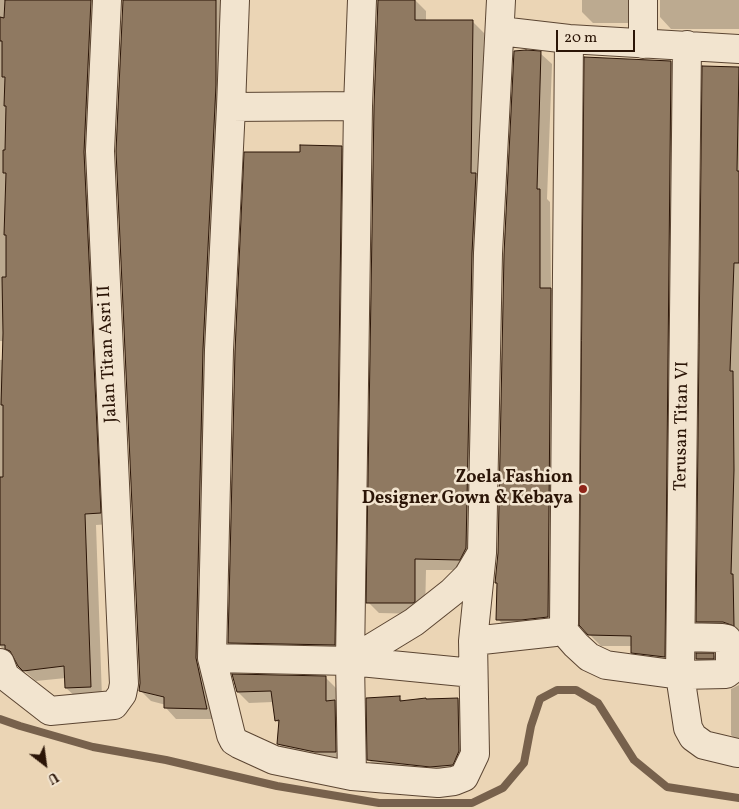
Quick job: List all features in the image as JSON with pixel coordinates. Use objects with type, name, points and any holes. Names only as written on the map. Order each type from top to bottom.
[{"type":"street","name":"Jalan Titan Asri II","points":[[0,663],[5,676],[50,711],[114,705],[122,694],[124,684],[100,151],[107,0]]},
{"type":"street","points":[[235,0],[219,350],[212,658],[234,741],[274,760],[352,776],[438,784],[464,777],[475,754],[473,641],[482,553],[488,253],[501,0]]},
{"type":"street","points":[[352,776],[350,662],[358,106],[362,0]]},
{"type":"street","points":[[642,0],[643,44]]},
{"type":"street","points":[[500,31],[569,39],[739,49]]},
{"type":"street","points":[[473,641],[555,632],[562,628],[564,624],[569,39]]},
{"type":"street","name":"Terusan Titan VI","points":[[687,45],[680,675],[688,728],[693,738],[704,745],[737,754]]},
{"type":"street","points":[[231,107],[358,106]]},
{"type":"street","points":[[350,662],[414,622],[452,592],[468,576],[482,553]]},
{"type":"street","points":[[562,628],[576,645],[590,657],[606,665],[680,675],[721,675],[730,671],[730,643],[727,639],[680,637]]},
{"type":"street","points":[[212,658],[350,662],[473,674]]},
{"type":"building","points":[[5,0],[91,0],[84,152],[101,513],[85,514],[91,687],[65,688],[64,666],[23,671],[10,651],[5,649],[5,645],[0,645],[0,477],[3,477],[3,405],[1,405],[2,277],[6,277],[6,235],[4,235],[6,173],[3,173],[3,150],[5,150],[6,106],[4,106],[5,77],[2,77],[0,17],[4,18]]},
{"type":"building","points":[[123,0],[216,0],[216,85],[203,349],[196,658],[207,709],[164,708],[164,697],[139,691],[116,151]]},
{"type":"building","points":[[378,0],[415,0],[415,20],[473,20],[471,173],[476,173],[472,253],[466,548],[460,560],[415,559],[415,602],[413,603],[366,603],[374,106]]},
{"type":"building","points":[[514,51],[541,51],[537,189],[540,189],[540,288],[551,288],[548,617],[496,620],[497,583],[495,583],[498,553],[504,254]]},
{"type":"building","points":[[584,57],[671,61],[665,657],[631,653],[631,636],[588,635],[579,625]]},
{"type":"building","points":[[702,66],[739,67],[737,171],[739,171],[739,263],[734,263],[730,371],[733,371],[734,470],[731,574],[733,574],[734,626],[723,622],[696,622]]},
{"type":"building","points":[[300,145],[342,146],[335,645],[228,643],[235,351],[244,152],[300,152]]},
{"type":"building","points":[[696,653],[714,653],[714,659],[696,659]]},
{"type":"building","points":[[232,674],[326,676],[326,701],[335,700],[336,752],[315,752],[277,744],[279,720],[275,721],[271,691],[237,692]]},
{"type":"building","points":[[400,696],[400,701],[426,698],[458,698],[459,751],[453,765],[430,767],[367,760],[366,698]]},
{"type":"waterway","points":[[0,719],[93,747],[166,760],[277,786],[379,803],[472,803],[503,788],[524,763],[531,726],[540,699],[557,690],[576,690],[598,703],[634,760],[667,787],[739,798]]},
{"type":"place","name":"Zoela Fashion Designer Gown & Kebaya","points":[[583,489]]}]
